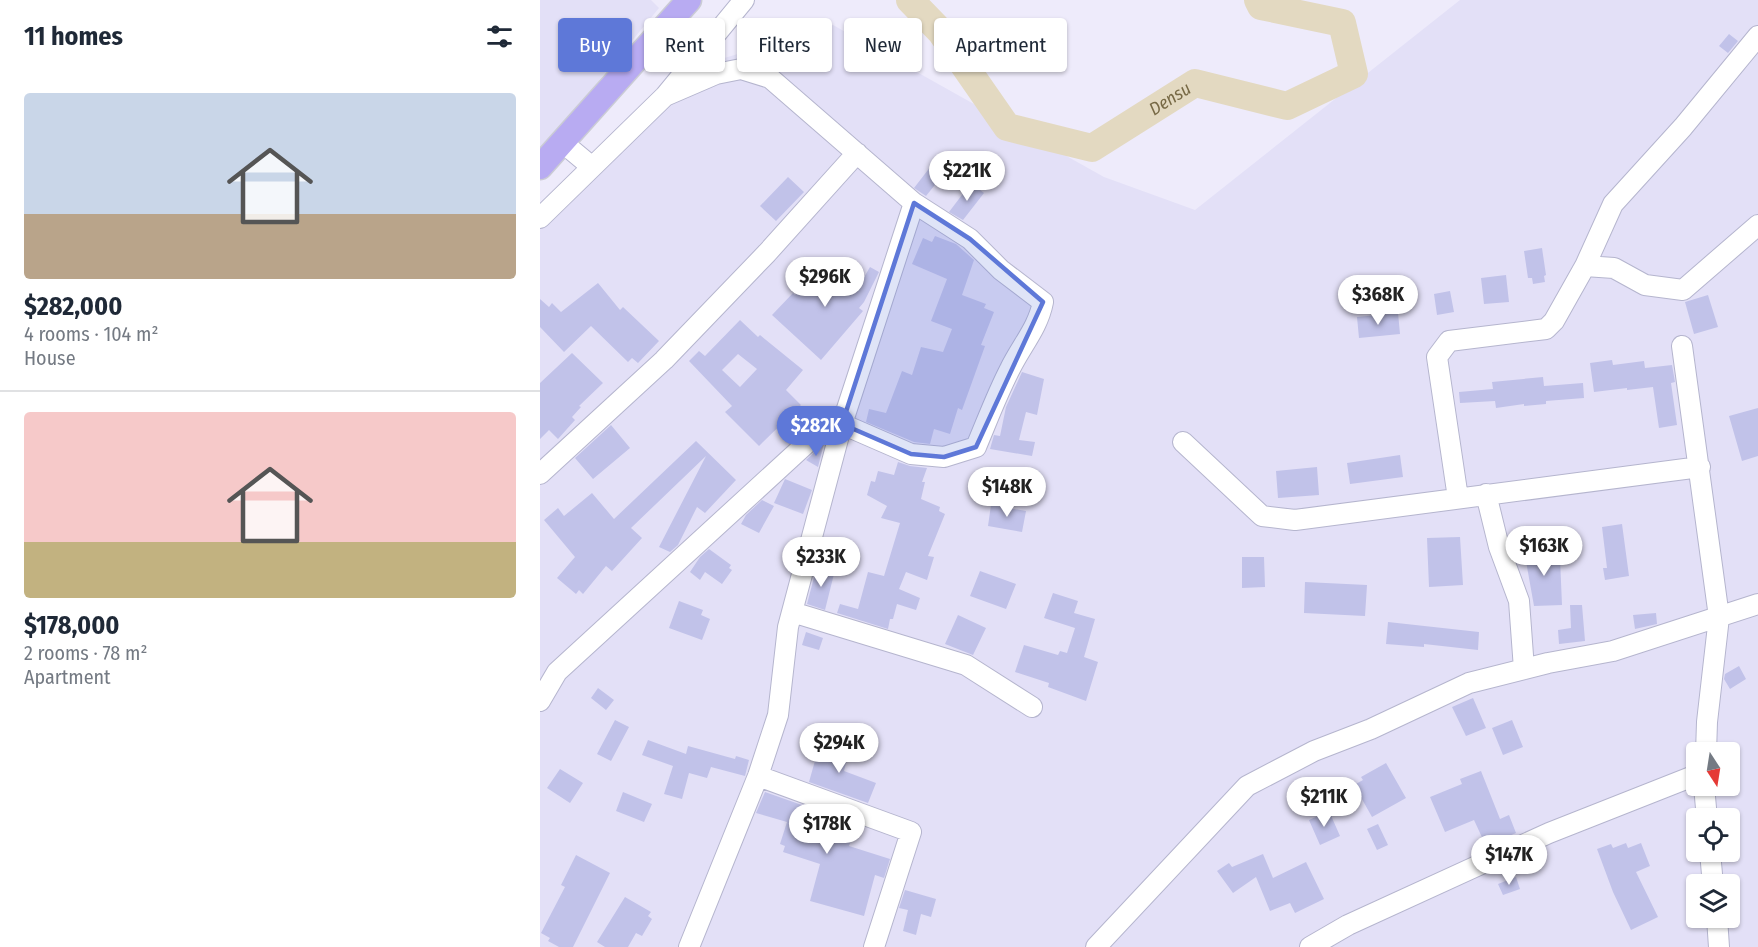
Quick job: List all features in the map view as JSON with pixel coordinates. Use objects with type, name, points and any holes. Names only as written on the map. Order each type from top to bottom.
[{"type":"main road","points":[[540,167],[689,0]]},
{"type":"street","points":[[540,218],[665,96],[744,0]]},
{"type":"street","points":[[1458,498],[1437,357],[1449,341],[1546,329],[1554,321],[1585,266],[1613,204],[1683,127],[1758,36]]},
{"type":"street","points":[[540,701],[557,672],[819,432],[842,424],[911,454],[944,457],[976,447],[1011,367],[1027,342],[1041,313],[1043,302],[1000,270],[970,239],[914,203],[770,78],[741,69],[716,74],[665,96]]},
{"type":"street","points":[[562,142],[592,167]]},
{"type":"street","points":[[540,474],[664,360],[767,253],[857,153]]},
{"type":"street","points":[[689,947],[758,776],[778,715],[788,627],[842,424],[914,203]]},
{"type":"street","points":[[1585,266],[1614,268],[1645,285],[1683,290],[1758,225]]},
{"type":"street","points":[[1682,346],[1719,617],[1706,742]]},
{"type":"street","points":[[1183,442],[1262,516],[1295,520],[1700,467]]},
{"type":"street","points":[[1486,494],[1499,547],[1519,601],[1524,669]]},
{"type":"street","points":[[1096,947],[1247,786],[1314,751],[1371,729],[1469,683],[1612,651],[1758,604]]},
{"type":"street","points":[[792,612],[966,665],[1032,707]]},
{"type":"street","points":[[758,776],[911,832],[874,947]]},
{"type":"street","points":[[1310,947],[1348,925],[1549,833],[1686,779]]},
{"type":"street","points":[[1718,928],[1719,947]]},
{"type":"highlighted area","points":[[914,203],[970,239],[1043,302],[976,447],[944,457],[911,454],[842,424]]},
{"type":"shaded area","points":[[540,0],[651,0],[659,8],[651,18],[644,18],[644,26],[632,41],[632,18],[558,18],[558,72],[606,72],[540,152]]},
{"type":"shaded area","points":[[1460,0],[1758,0],[1758,947],[540,947],[540,212],[675,73],[725,72],[725,58],[737,54],[737,72],[832,72],[833,25],[844,31],[844,72],[917,72],[1104,177],[1195,210]]},
{"type":"building","points":[[1729,34],[1738,41],[1728,53],[1719,46]]},
{"type":"building","points":[[938,157],[950,166],[926,196],[914,188]]},
{"type":"building","points":[[788,177],[804,192],[776,221],[760,206]]},
{"type":"building","points":[[971,183],[984,193],[963,220],[949,212]]},
{"type":"building","points":[[935,236],[956,244],[974,260],[962,295],[986,304],[984,308],[994,312],[981,345],[985,346],[962,410],[958,408],[950,434],[934,429],[930,444],[914,442],[866,422],[869,409],[886,413],[902,371],[912,375],[921,347],[943,352],[952,329],[931,321],[947,279],[912,264],[923,238],[932,242]]},
{"type":"building","points":[[1542,248],[1545,282],[1533,284],[1532,278],[1528,278],[1524,251]]},
{"type":"building","points":[[829,260],[859,286],[870,267],[879,272],[859,308],[863,311],[821,360],[772,315]]},
{"type":"building","points":[[1506,275],[1509,302],[1484,304],[1481,278]]},
{"type":"building","points":[[598,283],[620,310],[623,307],[659,341],[638,363],[632,358],[628,362],[591,326],[564,352],[540,327],[540,299],[549,307],[552,303],[561,312]]},
{"type":"building","points":[[1450,291],[1454,312],[1437,315],[1434,294]]},
{"type":"building","points":[[1708,295],[1718,327],[1694,334],[1685,302]]},
{"type":"building","points":[[1398,313],[1400,334],[1359,338],[1357,317]]},
{"type":"building","points":[[740,320],[758,337],[760,335],[803,370],[786,390],[801,405],[759,446],[725,412],[732,406],[689,361],[699,351],[705,356]],"holes":[[[738,354],[757,369],[740,387],[722,370]]]},
{"type":"building","points":[[572,353],[603,383],[579,406],[581,407],[572,417],[575,420],[558,439],[549,430],[540,439],[540,383]]},
{"type":"building","points":[[1612,360],[1613,365],[1644,361],[1645,368],[1672,365],[1675,382],[1671,383],[1677,425],[1659,428],[1653,387],[1594,392],[1590,363]]},
{"type":"building","points":[[1022,372],[1044,379],[1037,415],[1026,412],[1019,440],[1035,442],[1032,456],[990,449],[994,435],[1000,436],[1006,407]]},
{"type":"building","points":[[1543,377],[1544,386],[1583,383],[1584,398],[1496,408],[1495,401],[1460,403],[1459,392],[1493,389],[1492,382]]},
{"type":"building","points":[[1758,408],[1758,456],[1742,461],[1729,416]]},
{"type":"building","points":[[611,425],[630,448],[593,479],[575,458]]},
{"type":"building","points":[[696,441],[736,480],[705,513],[697,507],[678,545],[670,552],[659,547],[706,456],[631,528],[642,538],[612,571],[606,566],[583,594],[579,590],[576,594],[557,578],[575,557],[544,520],[558,508],[564,516],[592,493],[614,519]]},
{"type":"building","points":[[824,443],[818,467],[806,460]]},
{"type":"building","points":[[1400,455],[1403,477],[1350,484],[1347,463]]},
{"type":"building","points":[[898,462],[927,468],[922,482],[925,482],[921,499],[940,507],[939,511],[945,514],[928,556],[934,557],[927,580],[906,572],[899,589],[920,598],[916,610],[897,604],[888,629],[837,613],[840,604],[858,609],[868,572],[884,576],[900,523],[881,518],[887,506],[867,495],[871,481],[875,482],[878,471],[894,475]]},
{"type":"building","points":[[1317,467],[1319,495],[1278,498],[1276,471]]},
{"type":"building","points":[[785,479],[812,490],[803,514],[774,503]]},
{"type":"building","points":[[762,500],[774,506],[759,533],[741,524],[746,515]]},
{"type":"building","points":[[991,505],[1026,511],[1022,532],[988,526]]},
{"type":"building","points":[[1622,524],[1629,576],[1605,580],[1603,568],[1607,568],[1602,527]]},
{"type":"building","points":[[1460,537],[1463,585],[1429,587],[1427,538]]},
{"type":"building","points":[[1546,546],[1548,560],[1560,558],[1562,605],[1534,606],[1524,550]]},
{"type":"building","points":[[709,549],[731,565],[729,568],[732,570],[722,584],[705,572],[700,580],[690,572],[700,557]]},
{"type":"building","points":[[1242,557],[1264,557],[1265,587],[1242,588]]},
{"type":"building","points":[[817,566],[835,570],[825,610],[807,604]]},
{"type":"building","points":[[980,571],[1016,584],[1006,609],[970,596]]},
{"type":"building","points":[[1305,582],[1367,585],[1365,616],[1304,613]]},
{"type":"building","points":[[1053,593],[1078,601],[1074,613],[1095,619],[1084,657],[1098,662],[1086,701],[1048,687],[1049,683],[1015,672],[1024,645],[1058,655],[1060,651],[1067,653],[1075,628],[1044,618]]},
{"type":"building","points":[[679,601],[703,610],[701,615],[710,619],[702,640],[669,628]]},
{"type":"building","points":[[1570,605],[1582,605],[1585,641],[1559,644],[1558,630],[1571,628]]},
{"type":"building","points":[[1656,613],[1657,624],[1635,629],[1633,615]]},
{"type":"building","points":[[958,615],[986,628],[973,655],[945,644]]},
{"type":"building","points":[[1388,622],[1479,632],[1478,650],[1424,644],[1424,647],[1386,644]]},
{"type":"building","points":[[806,632],[823,638],[819,650],[802,645]]},
{"type":"building","points":[[1739,666],[1746,679],[1730,689],[1724,679],[1725,674]]},
{"type":"building","points":[[598,688],[614,700],[606,710],[591,698]]},
{"type":"building","points":[[1473,698],[1486,728],[1466,736],[1452,707]]},
{"type":"building","points":[[615,720],[629,727],[611,761],[597,754]]},
{"type":"building","points":[[1512,720],[1523,747],[1503,755],[1492,728]]},
{"type":"building","points":[[648,740],[686,754],[688,746],[735,759],[736,756],[749,760],[745,776],[711,767],[707,778],[689,773],[682,799],[664,794],[673,766],[642,755]]},
{"type":"building","points":[[820,743],[849,751],[844,771],[876,783],[868,803],[809,782]]},
{"type":"building","points":[[1386,763],[1406,798],[1372,817],[1354,785],[1363,780],[1361,777]]},
{"type":"building","points":[[560,769],[583,783],[570,803],[547,788]]},
{"type":"building","points":[[1481,771],[1500,819],[1509,815],[1516,833],[1486,846],[1474,820],[1445,832],[1430,797],[1462,784],[1460,779]]},
{"type":"building","points":[[623,792],[652,804],[644,822],[616,811]]},
{"type":"building","points":[[765,792],[833,816],[828,832],[851,841],[849,846],[890,859],[884,878],[875,875],[864,916],[810,901],[820,864],[783,852],[785,846],[780,844],[787,822],[756,813]]},
{"type":"building","points":[[1329,811],[1340,836],[1320,845],[1309,820]]},
{"type":"building","points":[[1378,824],[1388,845],[1377,850],[1367,829]]},
{"type":"building","points":[[1626,843],[1628,848],[1641,843],[1650,866],[1636,872],[1658,917],[1631,930],[1613,892],[1597,849],[1611,844],[1613,848]]},
{"type":"building","points":[[1263,854],[1273,878],[1306,862],[1324,899],[1295,913],[1290,903],[1270,911],[1256,877],[1233,893],[1217,871],[1229,863],[1232,867]]},
{"type":"building","points":[[576,855],[610,873],[573,947],[559,947],[548,941],[550,938],[541,933],[565,887],[561,885]]},
{"type":"building","points":[[1516,877],[1520,889],[1503,895],[1498,884]]},
{"type":"building","points":[[905,890],[936,899],[931,917],[921,914],[916,935],[903,931],[908,910],[899,908]]},
{"type":"building","points":[[625,897],[651,912],[648,916],[652,919],[642,936],[636,933],[628,947],[605,947],[597,942]]},
{"type":"waterway","name":"Densu","points":[[910,0],[941,32],[1007,127],[1092,148],[1195,83],[1287,106],[1354,74],[1342,23],[1261,6],[1258,0]]}]
